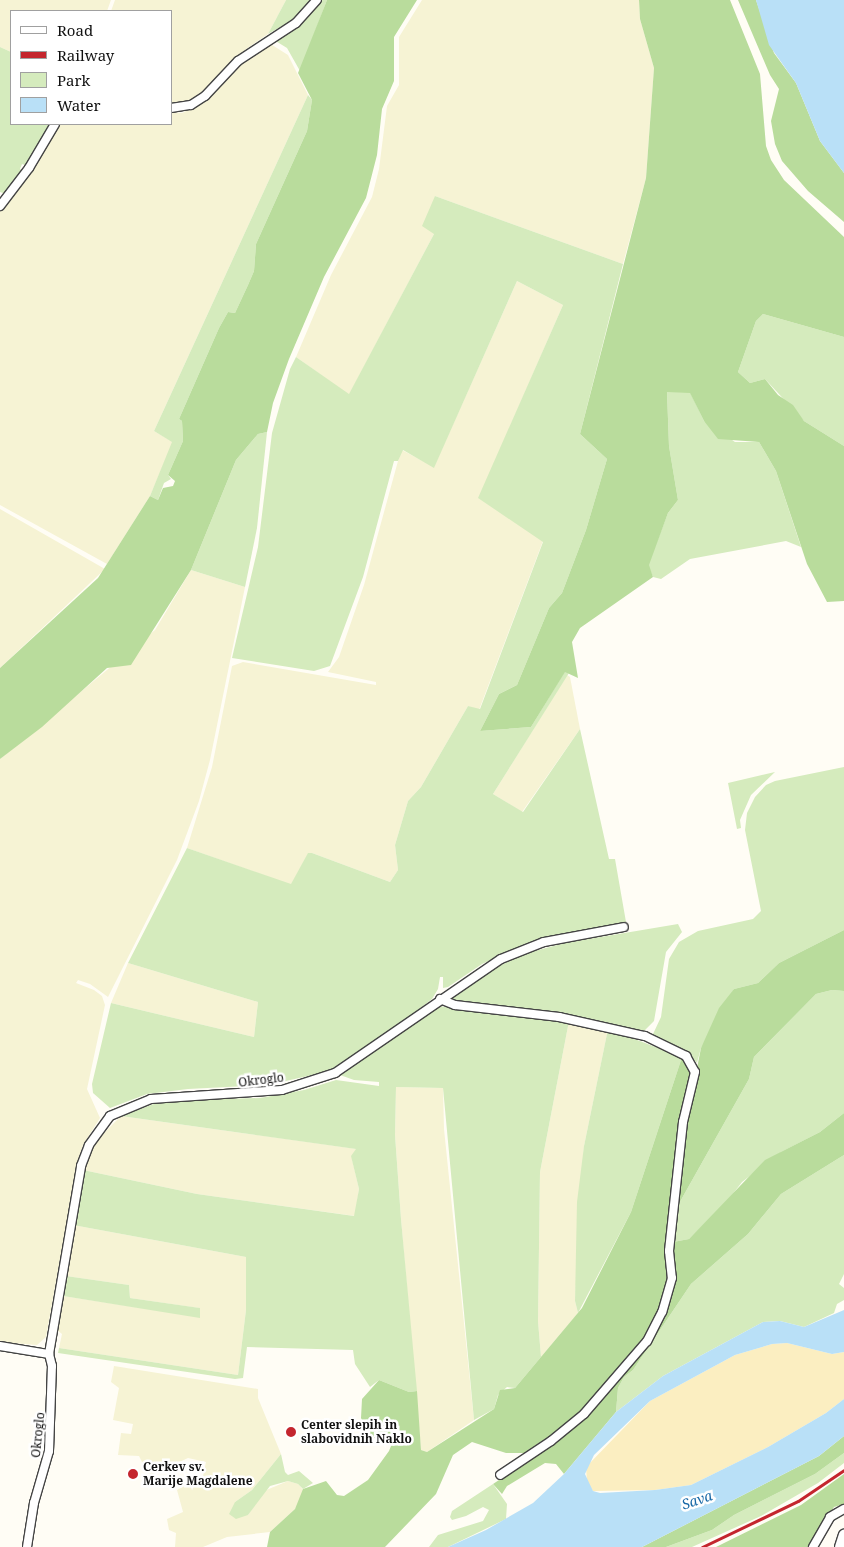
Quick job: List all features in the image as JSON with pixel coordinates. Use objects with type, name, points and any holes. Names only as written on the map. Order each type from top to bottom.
[{"type":"street","points":[[172,108],[191,105],[205,96],[238,61],[296,23],[317,0]]},
{"type":"street","points":[[0,206],[29,168],[54,125]]},
{"type":"street","name":"Okroglo","points":[[27,1547],[34,1503],[49,1451],[52,1366],[49,1354],[81,1166],[89,1145],[110,1116],[125,1107],[151,1099],[282,1090],[335,1074],[484,968],[516,952],[573,935],[624,928]]},
{"type":"street","points":[[440,999],[455,1005],[559,1017],[645,1036],[686,1056],[694,1072],[683,1122],[669,1251],[672,1278],[662,1312],[647,1341],[584,1414],[552,1441],[500,1475]]},
{"type":"street","points":[[0,1346],[49,1354]]},
{"type":"street","points":[[814,1547],[830,1517],[844,1509]]},
{"type":"shaded area","points":[[0,0],[111,0],[107,10],[10,10],[10,52],[0,47]]},
{"type":"shaded area","points":[[115,0],[286,0],[268,34],[246,49],[205,91],[189,102],[172,105],[172,10],[111,10]]},
{"type":"shaded area","points":[[422,0],[639,0],[640,19],[654,68],[646,178],[623,264],[435,196],[434,234],[349,395],[296,357],[331,275],[372,197],[379,169],[387,106],[399,85],[399,37]]},
{"type":"shaded area","points":[[269,43],[288,55],[308,95],[154,431],[173,442],[150,496],[107,564],[0,505],[0,211],[57,125],[172,125],[172,112],[182,113],[196,106],[240,63]]},
{"type":"shaded area","points":[[517,281],[563,305],[479,498],[543,541],[479,710],[468,706],[421,787],[408,801],[395,845],[398,870],[390,882],[312,853],[308,854],[291,885],[187,848],[212,767],[232,666],[243,662],[376,685],[376,682],[328,672],[339,657],[364,585],[398,461],[402,450],[434,467]]},
{"type":"shaded area","points":[[0,509],[105,569],[0,668]]},
{"type":"shaded area","points":[[191,570],[245,587],[210,760],[199,801],[177,860],[108,997],[90,984],[78,980],[76,983],[94,990],[102,996],[105,1005],[87,1089],[100,1118],[83,1145],[78,1160],[46,1337],[37,1345],[0,1342],[0,759],[155,630]]},
{"type":"shaded area","points":[[567,675],[570,677],[580,729],[522,812],[493,794]]},
{"type":"shaded area","points":[[128,963],[258,1002],[254,1037],[111,1003]]},
{"type":"shaded area","points":[[569,1021],[608,1029],[584,1146],[575,1301],[578,1313],[541,1357],[538,1321],[540,1172]]},
{"type":"shaded area","points":[[396,1087],[443,1088],[444,1129],[474,1420],[427,1452],[421,1450],[401,1219],[395,1135]]},
{"type":"shaded area","points":[[121,1116],[357,1149],[352,1159],[359,1189],[355,1216],[197,1194],[83,1170],[95,1142]]},
{"type":"shaded area","points":[[73,1225],[246,1257],[246,1310],[238,1375],[59,1348],[62,1334],[57,1330],[63,1296],[200,1317],[199,1308],[130,1298],[129,1285],[66,1276]]},
{"type":"shaded area","points":[[114,1366],[258,1389],[258,1398],[281,1454],[252,1490],[235,1502],[248,1515],[264,1491],[288,1481],[298,1484],[305,1492],[295,1509],[270,1532],[227,1537],[203,1547],[175,1547],[176,1533],[169,1530],[167,1519],[183,1512],[177,1490],[203,1476],[206,1462],[188,1458],[149,1476],[139,1456],[118,1455],[121,1433],[131,1434],[133,1424],[113,1420],[119,1388],[111,1382]]},
{"type":"green space","points":[[286,0],[313,0],[298,17],[268,34]]},
{"type":"green space","points":[[321,0],[327,0],[300,71],[287,48],[274,40],[300,23]]},
{"type":"green space","points":[[327,0],[417,0],[394,37],[394,81],[382,109],[377,155],[366,198],[324,277],[289,359],[273,403],[267,432],[258,434],[236,460],[191,570],[131,665],[107,668],[42,727],[0,759],[0,668],[98,578],[150,496],[158,500],[163,488],[173,486],[175,481],[168,475],[183,441],[182,421],[179,419],[219,328],[228,312],[235,313],[248,285],[254,271],[256,244],[307,131],[312,100],[298,73]]},
{"type":"green space","points":[[639,0],[730,0],[760,74],[766,146],[771,160],[784,180],[844,237],[844,337],[763,314],[756,321],[738,372],[750,383],[765,379],[778,395],[793,405],[804,421],[844,446],[844,601],[827,602],[807,564],[776,471],[759,442],[718,439],[704,421],[690,393],[667,392],[669,446],[678,500],[668,513],[649,565],[653,577],[580,628],[572,642],[578,678],[565,672],[531,727],[480,731],[499,694],[517,685],[549,608],[562,593],[586,530],[607,459],[580,434],[646,178],[654,68],[640,19]]},
{"type":"green space","points":[[738,0],[756,0],[774,53],[796,83],[820,141],[844,173],[844,222],[808,191],[782,161],[775,144],[771,121],[779,89],[770,75]]},
{"type":"green space","points":[[0,47],[10,52],[10,125],[50,125],[27,166],[22,164],[20,169],[23,171],[6,194],[0,192]]},
{"type":"green space","points":[[308,95],[312,100],[307,131],[256,244],[254,271],[248,285],[235,313],[228,312],[219,328],[179,419],[182,421],[183,441],[168,475],[171,479],[164,483],[158,500],[150,496],[172,442],[154,431]]},
{"type":"green space","points":[[435,196],[623,264],[580,434],[607,459],[586,530],[562,593],[549,608],[517,685],[499,694],[480,731],[531,727],[565,671],[569,673],[493,794],[523,812],[580,729],[609,859],[615,859],[626,922],[515,949],[482,964],[448,987],[443,988],[443,977],[440,977],[438,989],[432,999],[379,1041],[330,1071],[268,1085],[188,1089],[147,1094],[110,1108],[93,1093],[92,1084],[111,1003],[254,1037],[258,1002],[128,963],[187,848],[291,884],[308,853],[390,882],[398,870],[395,845],[408,801],[421,787],[468,706],[480,709],[543,542],[478,498],[563,305],[517,281],[434,468],[403,450],[398,461],[394,461],[363,577],[330,666],[314,671],[232,658],[258,547],[272,433],[290,369],[296,357],[349,394],[434,234],[422,226]]},
{"type":"green space","points":[[763,314],[844,337],[844,446],[804,421],[765,379],[750,383],[738,372],[756,321]]},
{"type":"green space","points":[[667,392],[690,392],[704,421],[735,442],[759,442],[776,471],[801,547],[786,541],[690,559],[661,579],[653,577],[648,565],[668,513],[678,500],[669,446]]},
{"type":"green space","points":[[267,432],[257,528],[245,587],[191,570],[236,460],[258,434]]},
{"type":"green space","points":[[844,767],[844,930],[779,963],[758,983],[734,989],[701,1048],[697,1063],[689,1054],[655,1038],[653,1034],[661,1017],[669,959],[679,942],[698,931],[753,919],[761,911],[745,830],[747,813],[755,797],[766,785],[775,781]]},
{"type":"green space","points":[[775,772],[751,795],[740,820],[741,828],[737,829],[728,783]]},
{"type":"green space","points":[[678,924],[682,932],[666,952],[654,1021],[644,1031],[455,1002],[451,999],[483,973],[527,953],[565,943]]},
{"type":"green space","points":[[844,930],[844,991],[832,990],[816,994],[754,1057],[749,1079],[672,1216],[673,1242],[689,1239],[765,1160],[820,1132],[844,1113],[844,1155],[781,1194],[748,1234],[691,1284],[633,1370],[624,1377],[618,1388],[616,1412],[564,1474],[556,1464],[545,1463],[507,1486],[502,1494],[493,1484],[543,1451],[547,1445],[542,1441],[524,1453],[506,1453],[472,1442],[453,1455],[436,1494],[385,1547],[267,1547],[270,1532],[295,1509],[303,1489],[326,1481],[337,1495],[344,1496],[368,1480],[389,1451],[391,1446],[388,1439],[370,1437],[361,1418],[362,1399],[379,1380],[409,1392],[417,1391],[421,1450],[427,1452],[494,1409],[500,1390],[515,1388],[582,1308],[631,1212],[682,1057],[697,1068],[701,1048],[719,1008],[734,989],[758,983],[779,963]]},
{"type":"green space","points":[[832,990],[844,991],[844,1113],[820,1132],[781,1152],[742,1182],[725,1204],[689,1239],[673,1242],[672,1216],[749,1079],[754,1057],[816,994]]},
{"type":"green space","points":[[438,1006],[569,1021],[540,1172],[538,1321],[541,1357],[515,1388],[507,1387],[498,1395],[494,1409],[474,1420],[443,1088],[396,1087],[395,1135],[417,1391],[409,1392],[379,1380],[370,1387],[355,1364],[353,1350],[247,1347],[243,1378],[235,1379],[58,1353],[59,1348],[238,1375],[246,1310],[246,1257],[73,1225],[83,1170],[197,1194],[354,1216],[359,1189],[351,1156],[356,1149],[121,1116],[162,1101],[260,1098],[304,1090],[336,1080],[379,1086],[379,1082],[354,1080],[340,1075]]},
{"type":"green space","points":[[608,1029],[682,1057],[631,1212],[578,1313],[575,1301],[577,1202],[584,1146]]},
{"type":"green space","points":[[844,1155],[844,1274],[839,1284],[844,1288],[844,1300],[837,1304],[834,1313],[804,1327],[780,1321],[763,1322],[663,1376],[616,1412],[618,1388],[624,1377],[633,1370],[691,1284],[748,1234],[781,1194]]},
{"type":"green space","points":[[66,1276],[129,1285],[130,1298],[200,1308],[200,1318],[63,1296]]},
{"type":"green space","points":[[844,1436],[844,1453],[815,1474],[734,1515],[712,1530],[666,1547],[642,1547],[819,1456]]},
{"type":"green space","points":[[844,1453],[844,1463],[818,1483],[761,1516],[692,1547],[666,1547],[712,1530],[734,1515],[815,1474]]},
{"type":"green space","points":[[281,1454],[285,1472],[288,1475],[299,1471],[313,1483],[303,1489],[298,1484],[288,1481],[270,1486],[248,1515],[236,1519],[229,1514],[235,1502],[252,1490]]},
{"type":"green space","points":[[844,1474],[844,1504],[834,1507],[809,1547],[716,1547],[801,1505]]},
{"type":"green space","points":[[493,1484],[507,1504],[506,1519],[448,1547],[429,1547],[438,1535],[483,1521],[489,1510],[483,1507],[466,1516],[452,1520],[450,1517],[452,1511]]},
{"type":"sand","points":[[787,1343],[832,1354],[844,1352],[844,1399],[826,1413],[768,1447],[691,1485],[655,1490],[593,1491],[587,1483],[586,1467],[650,1401],[735,1355],[772,1344]]},
{"type":"water","points":[[756,0],[844,0],[844,173],[820,141],[796,83],[769,45]]},
{"type":"water","name":"Sava","points":[[844,1310],[844,1352],[832,1354],[787,1343],[772,1344],[735,1355],[650,1401],[594,1455],[585,1474],[593,1491],[600,1493],[655,1490],[691,1485],[768,1447],[826,1413],[844,1399],[844,1436],[819,1456],[642,1547],[448,1547],[486,1530],[533,1503],[564,1474],[616,1412],[663,1376],[763,1322],[780,1321],[804,1327]]},
{"type":"railway","points":[[702,1547],[798,1501],[844,1470]]},
{"type":"place","name":"Center slepih in slabovidnih Naklo","points":[[291,1432]]},
{"type":"place","name":"Cerkev sv. Marije Magdalene","points":[[133,1474]]}]
